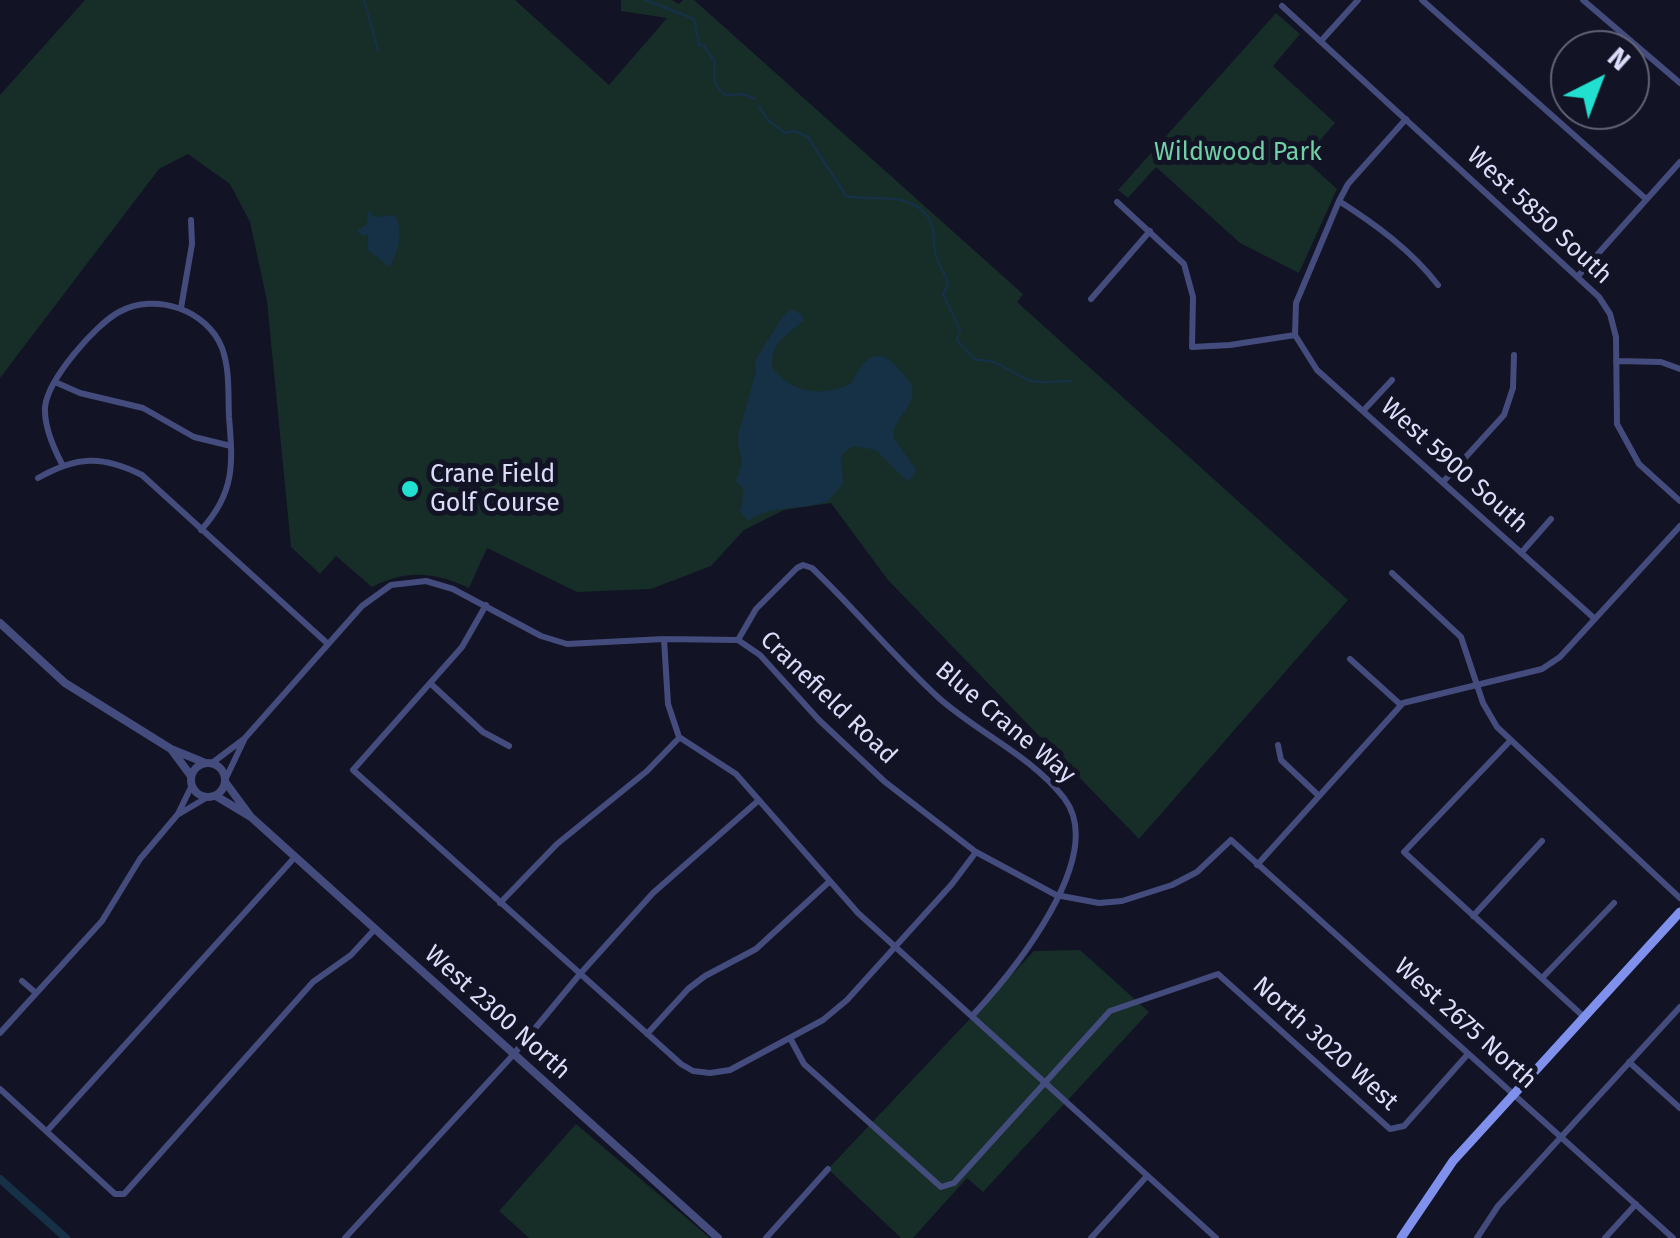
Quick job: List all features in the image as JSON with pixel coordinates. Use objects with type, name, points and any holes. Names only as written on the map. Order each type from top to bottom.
[{"type":"main road","points":[[1401,1238],[1454,1161],[1680,912]]},
{"type":"street","points":[[1320,42],[1358,0]]},
{"type":"street","points":[[1422,0],[1646,199]]},
{"type":"street","points":[[1584,0],[1680,83]]},
{"type":"street","name":"West 5850 South","points":[[1282,6],[1600,297],[1616,336],[1617,424],[1639,464],[1680,501]]},
{"type":"street","points":[[1117,202],[1184,264],[1190,277],[1192,347],[1294,335],[1296,303],[1338,201],[1348,184],[1406,119]]},
{"type":"street","points":[[1579,276],[1680,162]]},
{"type":"street","points":[[1338,201],[1372,222],[1423,265],[1438,284]]},
{"type":"street","points":[[181,308],[192,244],[191,220]]},
{"type":"street","points":[[1091,299],[1150,231]]},
{"type":"street","points":[[62,464],[46,424],[45,404],[55,382],[98,330],[120,312],[139,306],[181,308],[206,324],[222,348],[232,446],[226,494],[218,511],[201,530]]},
{"type":"street","name":"West 5900 South","points":[[1294,335],[1318,370],[1595,619]]},
{"type":"street","points":[[1442,482],[1504,415],[1513,388],[1514,355]]},
{"type":"street","points":[[1616,361],[1661,362],[1680,369]]},
{"type":"street","points":[[1364,411],[1392,380]]},
{"type":"street","points":[[55,382],[92,397],[143,408],[194,437],[232,446]]},
{"type":"street","points":[[38,478],[62,464],[107,461],[142,475],[328,644]]},
{"type":"street","points":[[1521,553],[1551,519]]},
{"type":"street","points":[[1257,865],[1401,705],[1542,670],[1560,657],[1680,526]]},
{"type":"street","name":"Blue Crane Way","points":[[738,640],[756,609],[802,565],[816,572],[941,700],[1018,754],[1066,801],[1077,832],[1077,848],[1038,935],[1006,980],[973,1015]]},
{"type":"street","points":[[1392,573],[1461,637],[1489,716],[1510,741],[1680,898]]},
{"type":"street","name":"Cranefield Road","points":[[208,763],[246,738],[362,606],[391,585],[407,581],[438,583],[541,636],[567,644],[738,640],[760,655],[819,720],[884,781],[976,852],[1056,895],[1099,903],[1172,885],[1196,872],[1231,840]]},
{"type":"street","points":[[486,605],[462,647],[353,770],[680,1064],[710,1073],[730,1070],[823,1020],[896,946],[976,852]]},
{"type":"street","points":[[0,622],[66,683],[170,749],[221,768],[251,817]]},
{"type":"street","points":[[664,639],[668,704],[679,737],[720,761],[760,800],[858,913],[1216,1238]]},
{"type":"street","points":[[1350,659],[1401,705]]},
{"type":"street","points":[[430,683],[484,732],[509,746]]},
{"type":"street","points":[[500,902],[558,844],[647,771],[679,737]]},
{"type":"street","name":"Cranefield Road","points":[[226,780],[246,738]]},
{"type":"street","points":[[1510,741],[1404,852],[1584,1016]]},
{"type":"street","points":[[1278,745],[1281,760],[1318,795]]},
{"type":"street","points":[[170,749],[197,794],[251,817]]},
{"type":"street","points":[[0,1033],[102,921],[140,859],[178,814],[196,767],[208,763]]},
{"type":"street","points":[[178,814],[211,797],[226,780]]},
{"type":"street","points":[[346,1238],[513,1055],[653,893],[760,800]]},
{"type":"street","name":"West 2300 North","points":[[251,817],[718,1238]]},
{"type":"street","name":"West 2675 North","points":[[1231,840],[1673,1238]]},
{"type":"street","points":[[1473,916],[1542,840]]},
{"type":"street","points":[[48,1131],[294,858]]},
{"type":"street","points":[[647,1034],[688,988],[756,949],[830,881]]},
{"type":"street","points":[[1544,977],[1614,904]]},
{"type":"street","points":[[0,1089],[116,1194],[124,1194],[312,982],[350,955],[374,930]]},
{"type":"street","name":"North 3020 West","points":[[1046,1080],[1110,1011],[1218,974],[1390,1129],[1404,1126],[1468,1054]]},
{"type":"street","points":[[22,981],[36,994]]},
{"type":"street","points":[[1477,1238],[1498,1206],[1680,1007]]},
{"type":"street","points":[[790,1038],[804,1064],[940,1187],[954,1183],[1046,1080]]},
{"type":"street","points":[[1629,1062],[1680,1108]]},
{"type":"street","points":[[766,1238],[828,1169]]},
{"type":"street","points":[[1091,1238],[1147,1176]]},
{"type":"street","points":[[1605,1238],[1636,1204]]},
{"type":"green space","name":"Crane Field Golf Course","points":[[85,0],[515,0],[609,85],[667,18],[621,11],[621,0],[672,0],[679,4],[694,0],[1023,294],[1017,302],[1348,600],[1139,839],[888,580],[831,503],[784,510],[744,530],[711,566],[651,589],[577,592],[487,548],[469,588],[421,575],[397,577],[372,587],[336,556],[320,574],[291,547],[267,301],[250,222],[230,184],[188,154],[159,169],[0,378],[0,95]]},
{"type":"green space","name":"Wildwood Park","points":[[1276,13],[1300,34],[1273,66],[1335,123],[1304,159],[1337,189],[1299,273],[1240,243],[1156,167],[1128,198],[1118,190]]},
{"type":"green space","points":[[1080,950],[1149,1012],[983,1192],[967,1178],[913,1238],[901,1238],[828,1169],[1034,951]]},
{"type":"green space","points":[[576,1124],[710,1238],[529,1238],[499,1211]]},
{"type":"water","points":[[368,211],[375,217],[395,215],[398,222],[399,241],[390,267],[368,250],[368,234],[363,236],[357,231],[367,224]]},
{"type":"water","points":[[792,309],[804,320],[776,346],[773,369],[791,384],[819,391],[851,384],[861,366],[873,357],[880,356],[895,364],[913,394],[896,425],[894,438],[917,471],[908,482],[876,450],[852,446],[841,456],[843,484],[828,501],[767,512],[748,521],[739,510],[743,489],[736,481],[742,463],[737,439],[756,371],[755,360]]},
{"type":"waterway","points":[[364,0],[378,50]]},
{"type":"waterway","points":[[646,0],[694,19],[699,45],[715,62],[718,88],[725,95],[742,94],[755,99]]},
{"type":"waterway","points":[[759,106],[769,121],[785,133],[795,131],[808,137],[846,196],[901,200],[928,217],[936,256],[948,285],[943,294],[960,329],[957,340],[975,360],[996,363],[1034,381],[1071,381]]},
{"type":"waterway","points":[[0,1179],[66,1238]]},
{"type":"place","name":"Crane Field Golf Course","points":[[410,489]]}]
